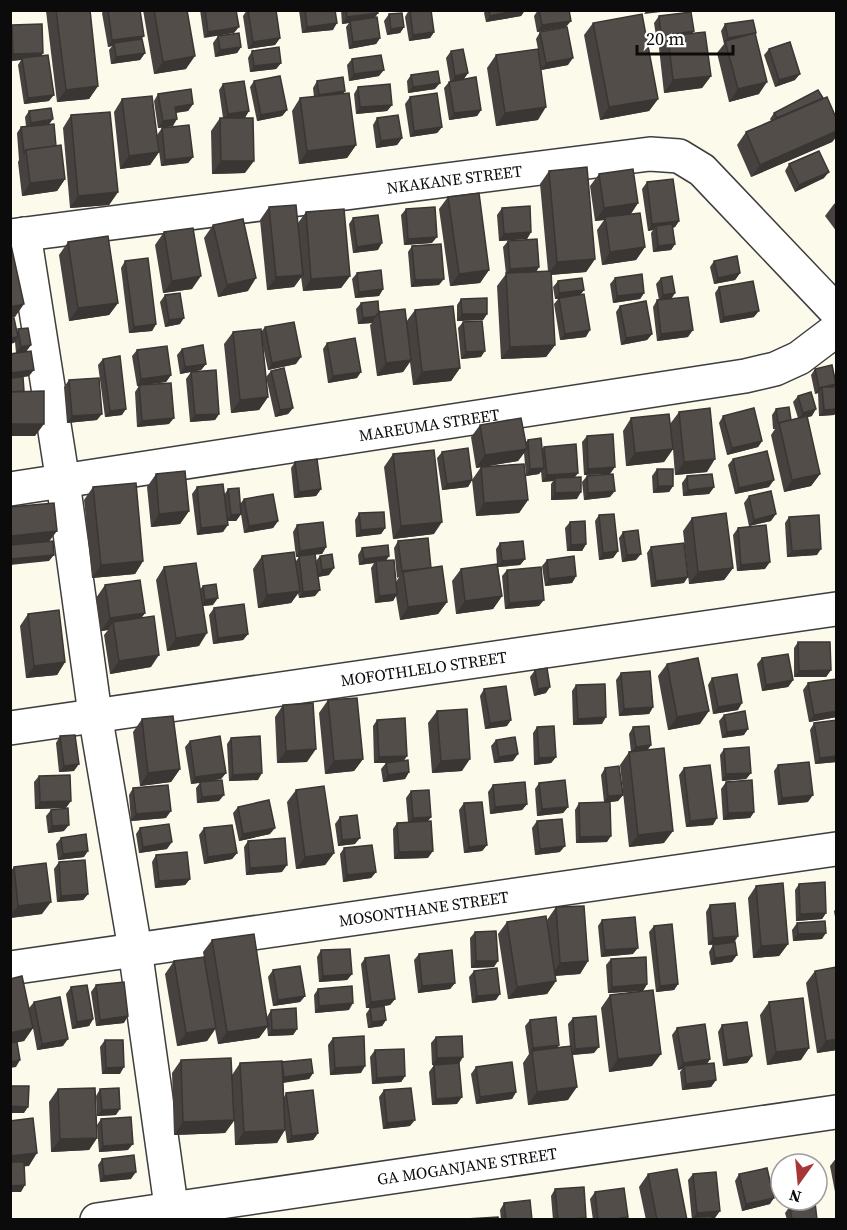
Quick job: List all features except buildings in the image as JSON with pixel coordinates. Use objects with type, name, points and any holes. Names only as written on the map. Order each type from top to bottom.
[{"type":"street","name":"NKAKANE STREET","points":[[17,235],[650,154],[679,156],[702,170],[837,311]]},
{"type":"street","points":[[17,235],[63,482],[95,714],[135,949],[172,1214]]},
{"type":"street","name":"MAREUMA STREET","points":[[10,489],[745,376],[775,369],[798,358],[837,330]]},
{"type":"street","name":"MOFOTHLELO STREET","points":[[10,728],[837,609]]},
{"type":"street","name":"MOSONTHANE STREET","points":[[10,968],[837,849]]},
{"type":"street","name":"GA MOGANJANE STREET","points":[[97,1220],[172,1214],[837,1112]]}]
